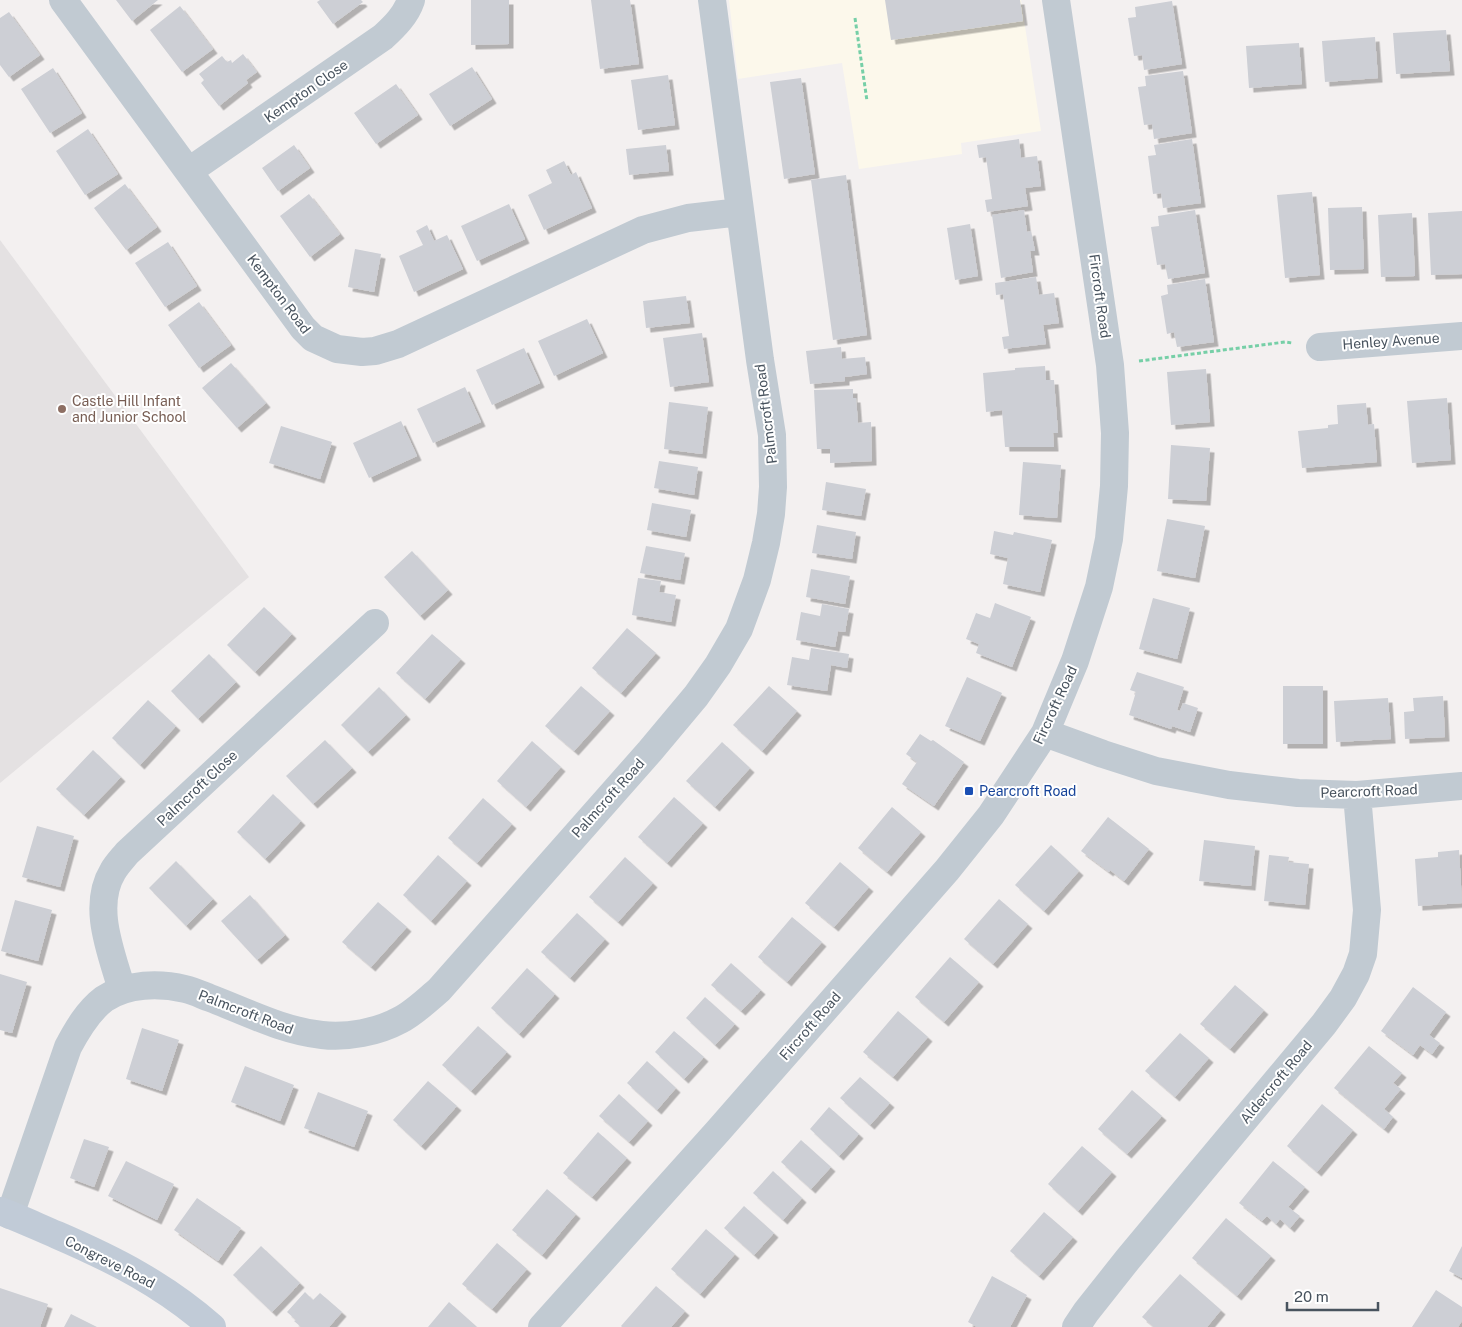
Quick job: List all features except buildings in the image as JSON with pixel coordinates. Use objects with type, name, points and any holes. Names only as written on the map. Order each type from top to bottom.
[{"type":"street","name":"Kempton Road","points":[[63,0],[190,171],[293,316],[313,338],[337,349],[362,352],[375,351],[398,344],[643,230],[688,218],[740,212]]},
{"type":"street","name":"Kempton Close","points":[[190,171],[383,37],[403,17],[411,0]]},
{"type":"street","name":"Palmcroft Road","points":[[5,1213],[71,1041],[78,1028],[104,999],[122,990],[140,986],[162,985],[186,989],[276,1024],[300,1032],[324,1036],[364,1032],[382,1028],[401,1020],[439,990],[650,751],[696,696],[718,666],[739,629],[757,580],[766,543],[773,487],[772,435],[712,0]]},
{"type":"street","name":"Fircroft Road","points":[[542,1327],[718,1131],[947,870],[991,815],[1045,733],[1075,661],[1099,586],[1109,538],[1114,477],[1115,433],[1110,365],[1056,0]]},
{"type":"street","name":"Henley Avenue","points":[[1320,347],[1462,336]]},
{"type":"street","name":"Palmcroft Close","points":[[122,990],[108,942],[104,912],[105,892],[112,871],[147,834],[375,624]]},
{"type":"street","name":"Pearcroft Road","points":[[1045,733],[1156,771],[1229,785],[1298,793],[1357,795],[1462,786]]},
{"type":"street","name":"Aldercroft Road","points":[[1076,1327],[1128,1259],[1324,1024],[1343,998],[1356,974],[1363,954],[1367,910],[1357,795]]},
{"type":"street","name":"Congreve Road","points":[[5,1213],[130,1268],[159,1286],[212,1327]]},
{"type":"path","points":[[855,18],[867,100]]},
{"type":"path","points":[[1110,365],[1285,342],[1320,347]]},
{"type":"shaded area","points":[[729,0],[1021,0],[1041,131],[961,143],[962,154],[859,169],[842,63],[738,79]]},
{"type":"shaded area","name":"Castle Hill Infant and Junior School","points":[[0,240],[249,577],[0,783]]},
{"type":"place","name":"Castle Hill Infant and Junior School","points":[[62,409]]},
{"type":"place","name":"Pearcroft Road","points":[[969,791]]}]
